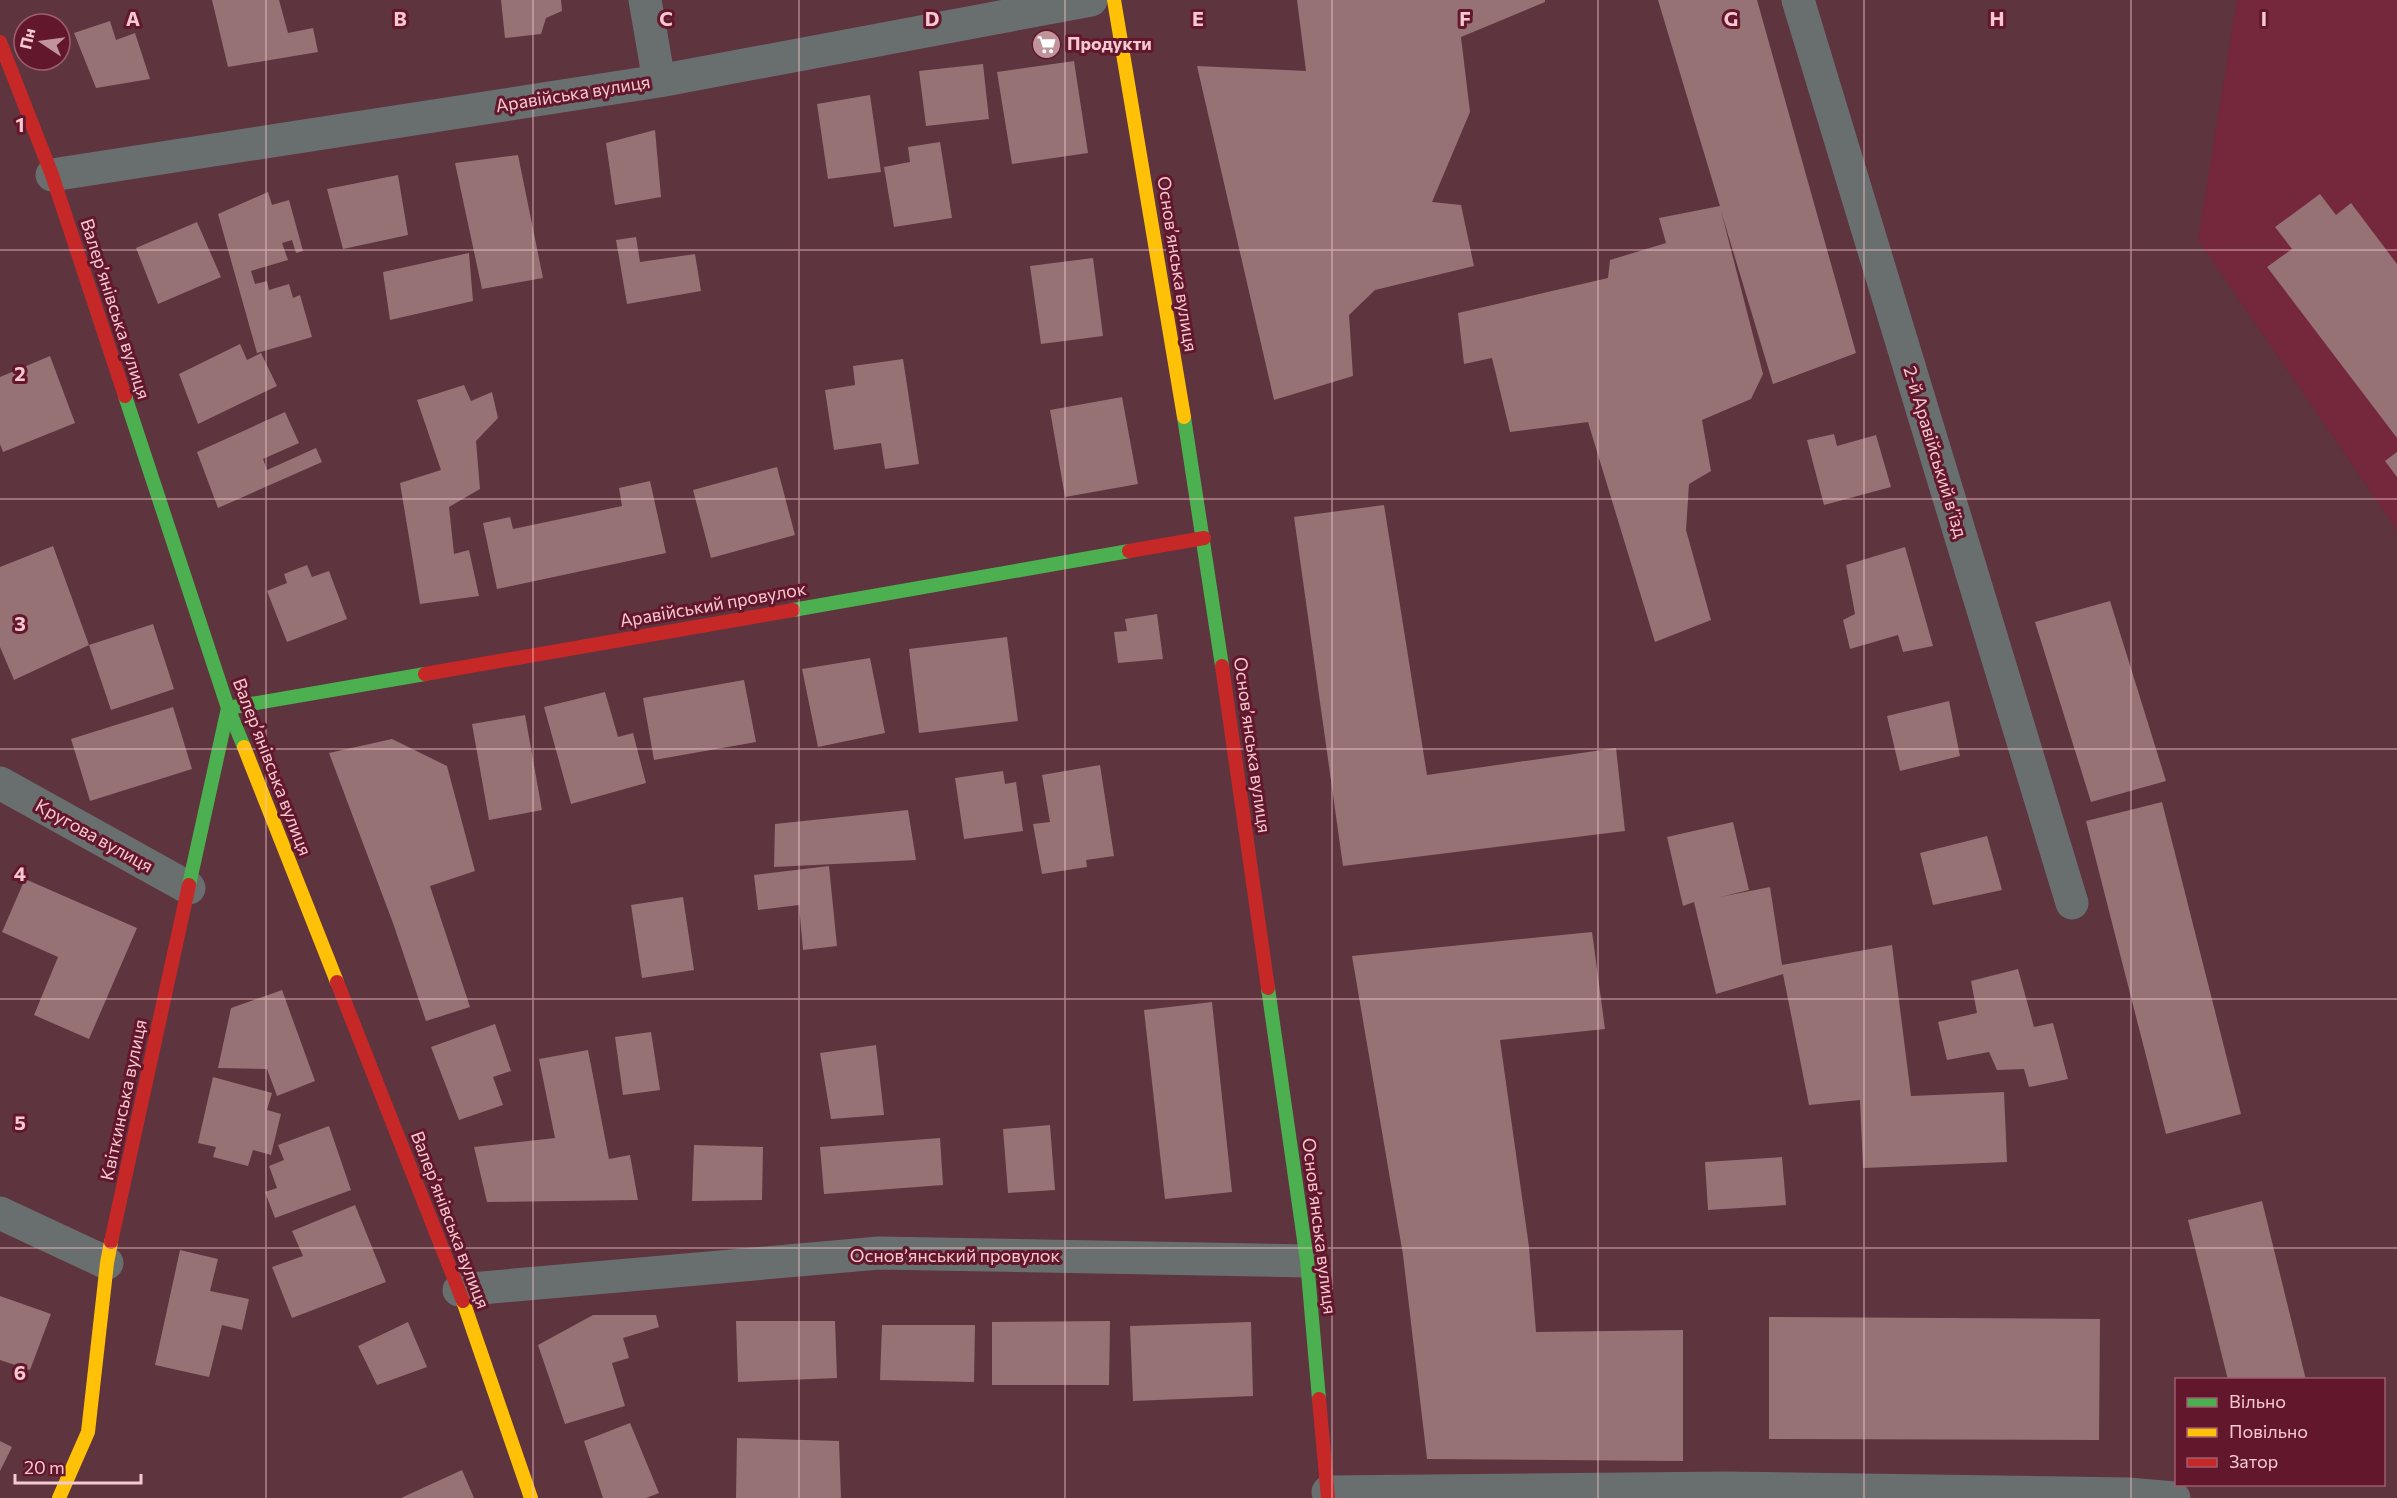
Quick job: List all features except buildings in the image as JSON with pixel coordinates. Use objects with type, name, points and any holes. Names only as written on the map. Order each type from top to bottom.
[{"type":"street","points":[[645,0],[659,81]]},
{"type":"street","name":"Аравійська вулиця","points":[[52,175],[659,81],[1091,0]]},
{"type":"street","name":"Основ’янська вулиця","points":[[1114,0],[1204,538],[1307,1261],[1328,1495]]},
{"type":"street","name":"2-й Аравійський в’їзд","points":[[1798,0],[2072,903]]},
{"type":"street","name":"Валер’янівська вулиця","points":[[0,42],[52,175],[228,708],[459,1290],[531,1498]]},
{"type":"street","name":"Аравійський провулок","points":[[228,708],[1204,538]]},
{"type":"street","name":"Квіткинська вулиця","points":[[59,1498],[88,1432],[107,1263],[228,708]]},
{"type":"street","name":"Кругова вулиця","points":[[0,783],[189,888]]},
{"type":"street","points":[[0,1214],[107,1263]]},
{"type":"street","name":"Основ’янський провулок","points":[[459,1290],[879,1253],[1307,1261]]},
{"type":"street","points":[[1328,1495],[1728,1488],[2174,1498]]},
{"type":"shaded area","points":[[2237,0],[2397,0],[2397,530],[2198,240]]},
{"type":"traffic: fast","points":[[125,396],[228,708],[244,747]]},
{"type":"traffic: fast","points":[[1184,417],[1222,666]]},
{"type":"traffic: fast","points":[[793,610],[1129,551]]},
{"type":"traffic: fast","points":[[189,885],[228,708],[425,674]]},
{"type":"traffic: fast","points":[[1268,988],[1307,1261],[1319,1399]]},
{"type":"traffic: slow","points":[[1114,0],[1184,417]]},
{"type":"traffic: slow","points":[[244,747],[337,982]]},
{"type":"traffic: slow","points":[[59,1498],[88,1432],[111,1242]]},
{"type":"traffic: slow","points":[[463,1301],[531,1498]]},
{"type":"traffic: jam","points":[[0,42],[52,175],[125,396]]},
{"type":"traffic: jam","points":[[1129,551],[1204,538]]},
{"type":"traffic: jam","points":[[425,674],[793,610]]},
{"type":"traffic: jam","points":[[1222,666],[1268,988]]},
{"type":"traffic: jam","points":[[111,1242],[189,885]]},
{"type":"traffic: jam","points":[[337,982],[463,1301]]},
{"type":"traffic: jam","points":[[1319,1399],[1328,1498]]},
{"type":"place","name":"Продукти","points":[[1046,44]]}]
